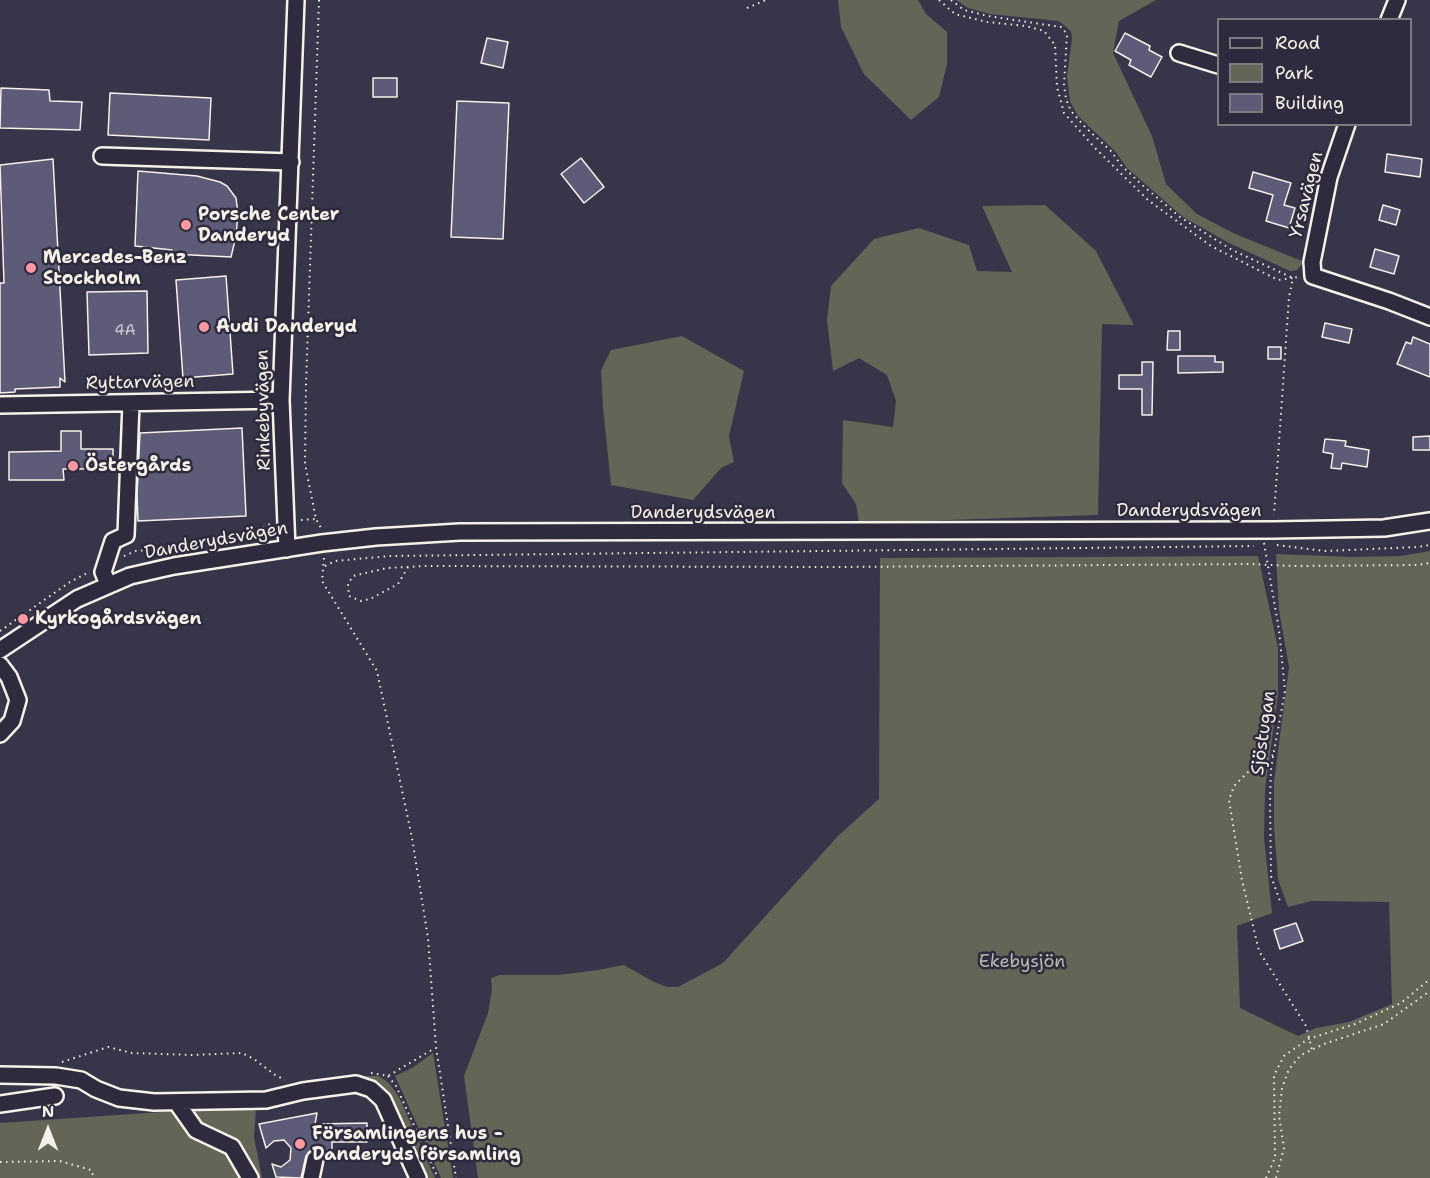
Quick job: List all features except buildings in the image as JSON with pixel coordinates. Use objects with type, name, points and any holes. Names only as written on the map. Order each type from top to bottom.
[{"type":"street","name":"Rinkebyvägen","points":[[287,549],[281,400],[296,0]]},
{"type":"street","points":[[1390,18],[1397,0]]},
{"type":"street","points":[[1179,53],[1217,65]]},
{"type":"street","name":"Yrsavägen","points":[[1313,276],[1312,262],[1329,177],[1346,126]]},
{"type":"street","points":[[102,156],[291,162]]},
{"type":"street","points":[[1313,276],[1430,317]]},
{"type":"street","name":"Ryttarvägen","points":[[0,405],[281,400]]},
{"type":"street","points":[[108,585],[103,572],[113,542],[126,535],[131,403]]},
{"type":"street","name":"Danderydsvägen","points":[[0,650],[77,599],[130,576],[174,566],[376,537],[460,532],[1268,530],[1384,528],[1430,521]]},
{"type":"street","points":[[0,665],[9,677],[18,705],[12,721],[0,734]]},
{"type":"street","points":[[0,1075],[56,1076],[81,1080],[119,1098],[177,1103],[266,1100],[344,1084],[356,1084],[371,1089],[383,1100],[418,1178]]},
{"type":"street","points":[[0,1104],[55,1096]]},
{"type":"street","points":[[177,1103],[196,1130],[232,1147],[250,1178]]},
{"type":"street","points":[[311,1178],[315,1159]]},
{"type":"path","points":[[316,519],[305,464],[319,0]]},
{"type":"path","points":[[747,8],[766,0]]},
{"type":"path","points":[[939,0],[955,14],[987,22],[1026,26],[1044,31],[1055,45],[1058,87],[1064,113],[1148,200],[1210,246],[1278,280],[1313,276]]},
{"type":"path","points":[[951,0],[964,10],[988,16],[1061,27],[1067,34],[1064,85],[1066,99],[1071,111],[1085,128],[1111,151],[1121,165],[1141,184],[1180,217],[1232,250],[1293,278]]},
{"type":"path","name":"Sjöstugan","points":[[1281,904],[1271,876],[1270,802],[1273,755],[1285,691],[1279,630],[1264,546],[1268,530],[1289,297],[1293,278]]},
{"type":"path","points":[[1268,530],[1274,545],[1324,551],[1418,547],[1430,544]]},
{"type":"path","points":[[456,1178],[436,1047],[428,938],[412,838],[377,671],[322,581],[324,566],[335,561],[390,556],[1264,546]]},
{"type":"path","points":[[408,567],[398,585],[370,599],[361,601],[349,596],[348,584],[353,576],[387,568],[408,567],[1267,564],[1297,566],[1417,565],[1430,562]]},
{"type":"path","points":[[1273,755],[1255,765],[1234,786],[1229,800],[1242,880],[1259,951],[1305,1026],[1312,1050]]},
{"type":"path","points":[[1266,1178],[1275,1158],[1274,1075],[1284,1056],[1308,1039],[1355,1024],[1401,1003],[1430,979]]},
{"type":"path","points":[[1276,1178],[1284,1148],[1279,1116],[1281,1088],[1289,1069],[1301,1055],[1384,1024],[1430,991]]},
{"type":"path","points":[[60,1063],[108,1047],[132,1053],[193,1055],[242,1053],[275,1075],[292,1083]]},
{"type":"path","points":[[368,1073],[388,1076],[436,1047]]},
{"type":"path","points":[[388,1076],[396,1086],[438,1178]]},
{"type":"path","points":[[0,1162],[60,1161],[91,1170],[94,1178]]},
{"type":"green space","points":[[838,0],[918,0],[926,14],[947,32],[947,64],[939,97],[911,120],[864,74],[841,27]]},
{"type":"green space","points":[[956,0],[1156,0],[1119,21],[1113,53],[1152,136],[1166,184],[1197,214],[1233,233],[1304,262],[1297,270],[1290,271],[1229,243],[1183,217],[1127,168],[1115,151],[1078,116],[1070,101],[1067,76],[1071,31],[1059,21],[990,14],[968,8]]},
{"type":"green space","points":[[1045,205],[1096,251],[1134,325],[1102,324],[1098,515],[859,523],[856,504],[842,483],[843,420],[893,427],[896,401],[887,375],[859,358],[833,371],[827,320],[831,286],[874,239],[919,228],[969,245],[977,271],[1012,272],[982,206]]},
{"type":"green space","points":[[682,336],[744,371],[729,436],[734,462],[721,468],[693,500],[611,485],[601,370],[611,350]]},
{"type":"green space","name":"Ekebysjön","points":[[1430,551],[1430,1178],[478,1178],[464,1076],[488,1013],[492,989],[491,978],[500,975],[558,975],[624,965],[652,981],[667,987],[678,987],[723,963],[838,836],[879,799],[880,558],[1258,556],[1278,648],[1278,695],[1265,790],[1264,838],[1272,913],[1237,926],[1240,1008],[1298,1036],[1316,1028],[1349,1022],[1392,1004],[1389,902],[1311,901],[1288,907],[1278,879],[1274,827],[1274,782],[1289,667],[1279,610],[1276,554],[1351,557],[1401,556]]},
{"type":"green space","points":[[433,1053],[453,1178],[441,1178],[395,1076],[412,1068]]},
{"type":"green space","points":[[363,1076],[379,1076],[389,1083],[399,1097],[435,1178],[427,1178],[391,1096],[378,1081]]},
{"type":"green space","points":[[256,1107],[254,1137],[262,1178],[0,1178],[0,1123]]},
{"type":"place","name":"Porsche Center Danderyd","points":[[186,225]]},
{"type":"place","name":"Mercedes-Benz Stockholm","points":[[31,268]]},
{"type":"place","name":"Audi Danderyd","points":[[204,327]]},
{"type":"place","name":"Östergårds","points":[[73,466]]},
{"type":"place","name":"Kyrkogårdsvägen","points":[[23,619]]},
{"type":"place","name":"Församlingens hus - Danderyds församling","points":[[300,1144]]}]
